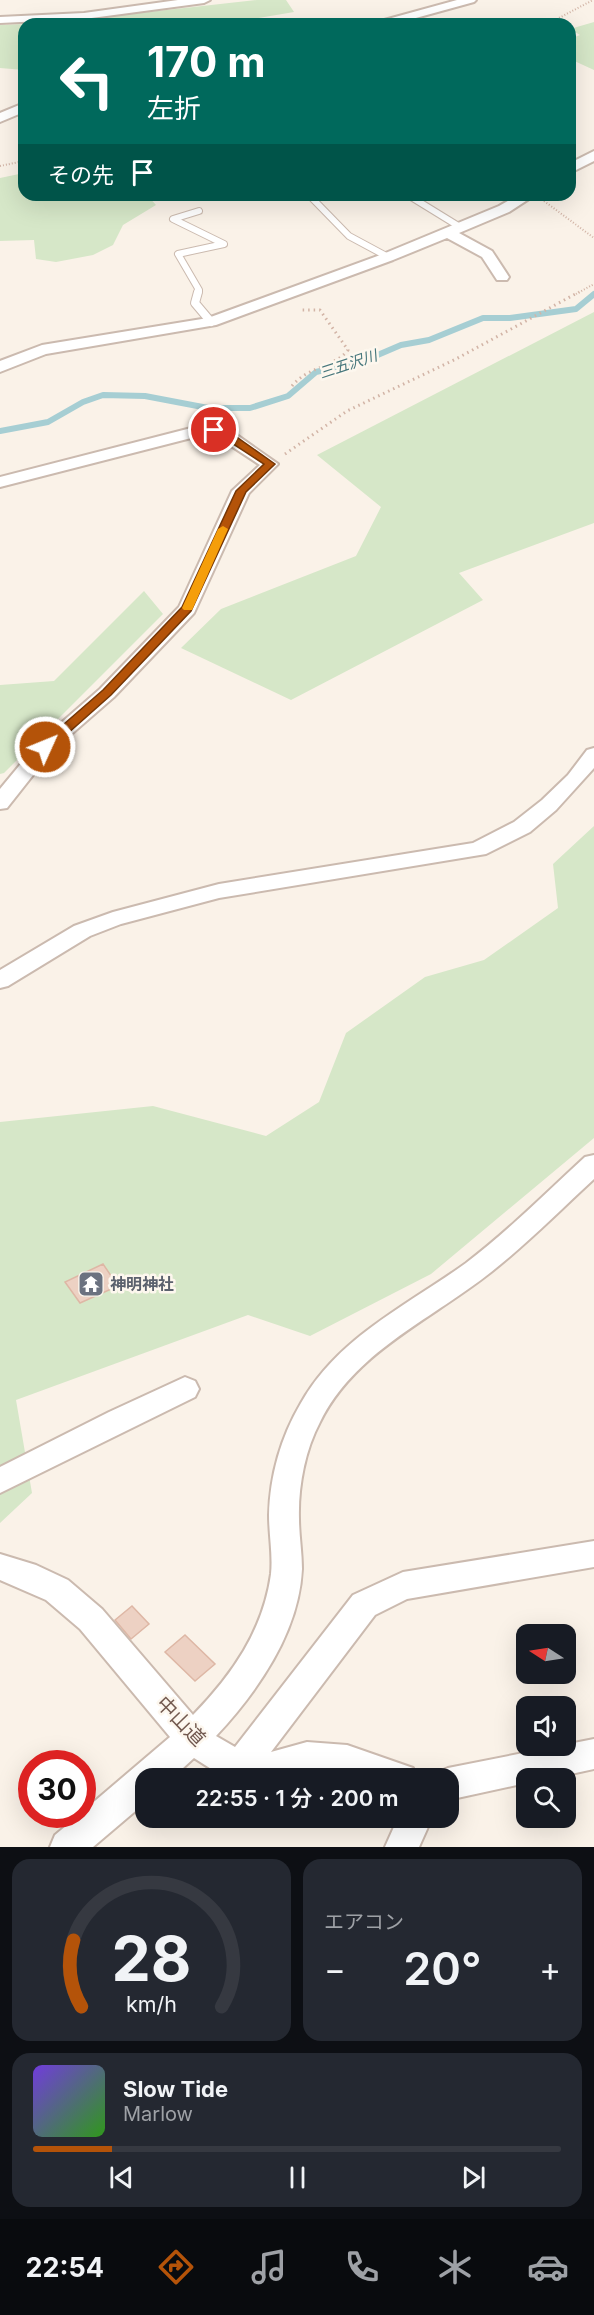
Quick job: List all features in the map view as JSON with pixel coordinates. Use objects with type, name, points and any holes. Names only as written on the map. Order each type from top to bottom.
[{"type":"street","points":[[42,18],[84,16],[204,0]]},
{"type":"street","points":[[403,18],[470,0]]},
{"type":"street","points":[[0,20],[18,19]]},
{"type":"street","points":[[0,118],[18,110]]},
{"type":"street","points":[[576,165],[594,154]]},
{"type":"street","points":[[0,368],[52,348],[211,322],[388,257],[504,210],[518,201]]},
{"type":"street","points":[[455,230],[488,254],[502,277]]},
{"type":"street","points":[[0,482],[199,431],[214,430],[224,434],[270,464],[242,491],[187,609],[107,693],[45,747],[0,803]]},
{"type":"street","points":[[0,980],[74,936],[113,919],[219,891],[478,849],[522,827],[549,805],[575,779],[594,753]]},
{"type":"street","points":[[159,1768],[193,1739],[240,1683],[264,1647],[279,1610],[286,1573],[284,1514],[289,1472],[300,1432],[318,1399],[346,1363],[387,1331],[477,1268],[594,1164]]},
{"type":"street","points":[[0,1481],[184,1389]]},
{"type":"street","points":[[239,1768],[364,1605],[403,1586],[594,1554]]},
{"type":"street","name":"中山道","points":[[0,1567],[25,1575],[57,1590],[91,1619],[193,1739],[239,1768]]},
{"type":"street","points":[[459,1782],[594,1754]]},
{"type":"street","points":[[271,1768],[307,1757],[347,1761],[368,1768]]},
{"type":"street","points":[[67,1847],[135,1788]]},
{"type":"street","points":[[402,1847],[411,1828]]},
{"type":"lane","points":[[315,201],[349,236],[388,257]]},
{"type":"lane","points":[[416,201],[455,230]]},
{"type":"lane","points":[[199,212],[173,219],[224,244],[178,254],[199,290],[195,303],[211,322]]},
{"type":"path","points":[[557,18],[593,0]]},
{"type":"path","points":[[0,166],[18,162]]},
{"type":"path","points":[[543,201],[563,213],[594,238]]},
{"type":"path","points":[[270,464],[347,411],[456,359],[594,284]]},
{"type":"path","points":[[292,386],[304,372],[337,360],[345,356],[348,350],[320,310],[297,310]]},
{"type":"green space","points":[[257,0],[286,0],[294,12],[259,18],[95,18]]},
{"type":"green space","points":[[594,22],[594,70],[576,62],[576,37],[580,35],[576,33],[576,27]]},
{"type":"green space","points":[[18,24],[18,70],[0,68],[0,25]]},
{"type":"green space","points":[[18,174],[18,201],[152,201],[156,205],[123,225],[113,245],[93,255],[56,262],[36,259],[34,240],[0,241],[0,178]]},
{"type":"green space","points":[[594,312],[594,523],[459,573],[483,600],[291,700],[181,648],[221,609],[356,556],[381,507],[317,455]]},
{"type":"green space","points":[[144,591],[163,614],[4,773],[0,774],[0,685],[54,681]]},
{"type":"green space","points":[[594,826],[594,1138],[431,1274],[310,1336],[248,1315],[16,1400],[32,1493],[0,1523],[0,1122],[153,1106],[266,1136],[319,1102],[346,1033],[425,977],[484,960],[558,908],[553,864]]},
{"type":"building","name":"神明神社","points":[[103,1264],[118,1286],[80,1303],[65,1282]]},
{"type":"building","points":[[132,1606],[149,1624],[131,1639],[115,1620]]},
{"type":"building","points":[[185,1635],[215,1664],[195,1681],[165,1652]]},
{"type":"waterway","name":"三五沢川","points":[[0,431],[48,422],[83,402],[103,395],[145,396],[208,408],[250,408],[288,396],[316,372],[366,360],[401,345],[429,340],[483,318],[510,318],[576,309],[594,294]]},
{"type":"slow traffic","points":[[188,608],[223,529]]},
{"type":"place","name":"神明神社","points":[[91,1284]]},
{"type":"route","points":[[45,747],[107,693],[187,609],[242,491],[258,473],[270,464],[214,430]]}]
